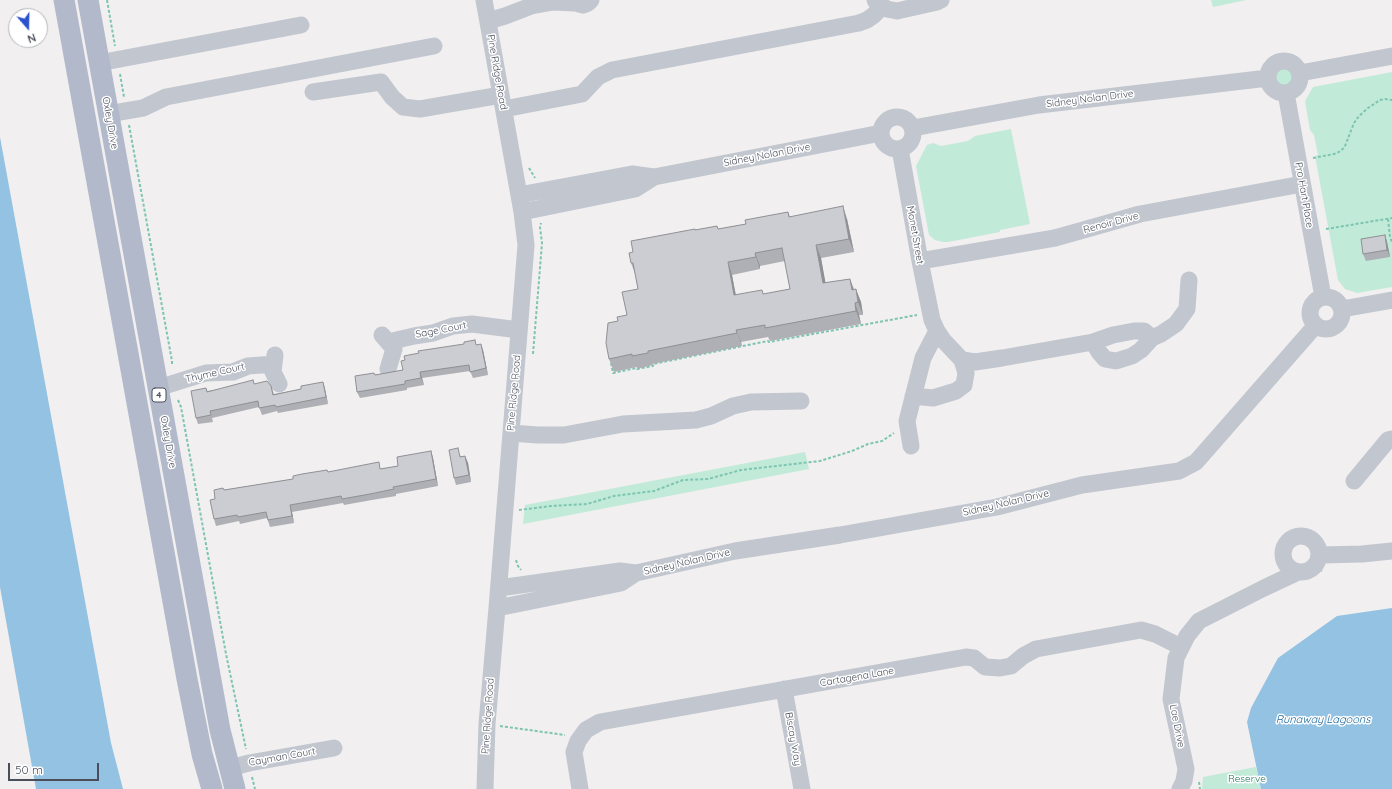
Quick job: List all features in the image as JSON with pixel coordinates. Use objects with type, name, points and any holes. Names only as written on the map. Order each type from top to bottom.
[{"type":"main road","name":"4","points":[[64,0],[187,679],[202,754],[212,789]]},
{"type":"main road","name":"Oxley Drive","points":[[88,0],[220,730],[236,789]]},
{"type":"street","name":"Pine Ridge Road","points":[[484,0],[522,212],[526,245],[497,608],[497,723],[485,789]]},
{"type":"street","points":[[313,92],[381,82],[392,97],[403,107],[420,109],[582,94],[598,77],[612,70],[858,23],[871,18],[878,3],[887,9],[897,11],[941,0]]},
{"type":"street","points":[[488,21],[531,6],[553,2],[580,1]]},
{"type":"street","points":[[99,63],[300,25]]},
{"type":"street","points":[[108,114],[143,108],[166,97],[434,46]]},
{"type":"street","points":[[1300,73],[1392,56]]},
{"type":"street","points":[[1284,61],[1294,64],[1300,73],[1299,84],[1291,92],[1286,93],[1276,91],[1272,88],[1268,78],[1271,68],[1279,62],[1284,61]]},
{"type":"street","name":"Sidney Nolan Drive","points":[[913,128],[1039,105],[1268,78]]},
{"type":"street","name":"Pro Hart Place","points":[[1286,93],[1323,297]]},
{"type":"street","points":[[897,117],[907,120],[913,128],[913,137],[911,141],[900,149],[895,149],[885,143],[882,139],[881,133],[884,124],[892,118],[897,117]]},
{"type":"street","name":"Sidney Nolan Drive","points":[[519,195],[632,174],[654,177],[881,133]]},
{"type":"street","name":"Monet Street","points":[[900,149],[920,261],[933,321]]},
{"type":"street","name":"Sidney Nolan Drive","points":[[522,212],[635,189],[654,177]]},
{"type":"street","name":"Renoir Drive","points":[[920,261],[1055,238],[1140,214],[1302,184]]},
{"type":"street","points":[[1093,342],[1105,359],[1116,361],[1132,356],[1141,350],[1152,338],[1176,324],[1187,309],[1189,280]]},
{"type":"street","points":[[1323,297],[1333,298],[1340,304],[1342,309],[1341,319],[1335,326],[1325,329],[1316,325],[1310,316],[1311,306],[1314,302],[1323,297]]},
{"type":"street","points":[[1342,309],[1392,300]]},
{"type":"street","points":[[913,396],[933,398],[956,391],[964,385],[966,373],[962,360],[933,321]]},
{"type":"street","points":[[910,438],[907,421],[933,321]]},
{"type":"street","name":"Sage Court","points":[[388,369],[394,349],[385,338],[433,333],[453,326],[472,324],[519,330]]},
{"type":"street","name":"Sidney Nolan Drive","points":[[497,608],[621,583],[636,573],[735,551],[840,535],[997,507],[1082,485],[1179,471],[1196,462],[1316,325]]},
{"type":"street","points":[[962,360],[976,362],[1002,358],[1093,342],[1113,335],[1134,331],[1144,331],[1152,338]]},
{"type":"street","name":"Thyme Court","points":[[158,388],[206,373],[233,372],[248,366],[274,360],[273,372],[279,384]]},
{"type":"street","points":[[511,432],[538,435],[564,435],[623,424],[696,420],[711,416],[733,406],[751,402],[801,402]]},
{"type":"street","points":[[1354,481],[1388,440],[1392,439]]},
{"type":"street","points":[[1297,571],[1283,557],[1285,545],[1294,536],[1307,536],[1317,543],[1323,561],[1362,554],[1392,551]]},
{"type":"street","name":"Lae Drive","points":[[1180,789],[1184,781],[1186,769],[1171,699],[1176,658],[1187,636],[1199,622],[1297,571],[1304,572],[1310,570],[1318,561],[1323,561]]},
{"type":"street","name":"Sidney Nolan Drive","points":[[499,588],[620,570],[636,573]]},
{"type":"street","name":"Cartagena Lane","points":[[578,741],[586,730],[600,722],[966,657],[974,658],[985,667],[1000,668],[1011,666],[1036,648],[1141,630],[1155,634],[1182,647]]},
{"type":"street","name":"Biscay Way","points":[[784,689],[802,789]]},
{"type":"street","points":[[578,741],[574,752],[580,789]]},
{"type":"street","name":"Cayman Court","points":[[230,768],[248,763],[334,748]]},
{"type":"path","points":[[1312,158],[1334,154],[1341,151],[1345,146],[1354,123],[1359,116],[1380,100],[1392,100]]},
{"type":"path","points":[[1325,229],[1392,218]]},
{"type":"path","points":[[1388,219],[1392,242]]},
{"type":"path","points":[[610,361],[613,372],[653,366],[653,364],[768,341],[933,321]]},
{"type":"path","points":[[519,517],[519,510],[587,504],[614,496],[654,491],[683,480],[708,479],[740,470],[820,461],[852,451],[868,444],[882,441],[897,430],[910,438]]},
{"type":"path","points":[[516,554],[518,566],[522,571]]},
{"type":"path","points":[[1297,571],[1323,561]]},
{"type":"path","points":[[497,723],[573,736],[578,741]]},
{"type":"path","points":[[1198,775],[1200,789]]},
{"type":"green space","points":[[1211,0],[1246,0],[1213,7]]},
{"type":"green space","points":[[1280,66],[1288,66],[1295,73],[1295,81],[1288,88],[1280,88],[1273,81],[1273,73]]},
{"type":"green space","points":[[1392,72],[1392,287],[1357,293],[1345,289],[1338,280],[1315,156],[1318,155],[1314,135],[1310,130],[1305,101],[1313,87]]},
{"type":"green space","points":[[1011,129],[1030,224],[1000,230],[1000,232],[948,242],[935,240],[929,235],[916,166],[927,145],[933,143],[941,146],[968,141],[975,136]]},
{"type":"green space","points":[[805,452],[809,469],[523,524],[525,505]]},
{"type":"green space","name":"Reserve","points":[[1256,767],[1261,789],[1202,789],[1203,777]]},
{"type":"water","points":[[0,137],[111,743],[123,789],[36,789],[0,587]]},
{"type":"water","name":"Runaway Lagoons","points":[[1392,608],[1392,789],[1261,789],[1247,722],[1251,708],[1278,658],[1337,616]]},
{"type":"building","points":[[843,206],[849,239],[816,245],[823,283],[850,279],[852,290],[856,289],[858,302],[855,303],[856,311],[765,328],[765,325],[736,330],[737,333],[648,351],[648,353],[632,356],[632,354],[609,359],[606,343],[608,323],[618,321],[617,317],[627,315],[622,292],[638,289],[633,263],[631,263],[629,253],[633,252],[631,241],[695,229],[717,226],[718,229],[746,224],[745,220],[788,212],[789,217]],"holes":[[[782,248],[790,289],[763,294],[762,290],[734,295],[728,262],[756,257],[755,253]]]},
{"type":"building","points":[[1385,235],[1387,250],[1363,254],[1361,239]]},
{"type":"building","points":[[475,340],[476,345],[481,344],[486,368],[470,372],[469,365],[420,372],[421,378],[405,381],[405,384],[357,392],[355,376],[374,373],[375,375],[403,370],[401,361],[405,360],[404,356],[419,353],[418,351],[464,344],[464,342]]},
{"type":"building","points":[[253,380],[254,384],[267,381],[271,386],[273,395],[301,389],[301,386],[323,382],[326,397],[276,407],[275,405],[259,408],[258,401],[210,411],[211,415],[196,418],[191,391],[206,388],[207,392]]},
{"type":"building","points":[[458,448],[460,457],[465,456],[469,475],[454,478],[449,450]]},
{"type":"building","points":[[431,451],[436,479],[342,499],[341,496],[290,505],[292,516],[268,520],[266,512],[238,517],[237,515],[214,519],[210,500],[215,499],[214,490],[223,488],[224,490],[293,479],[293,476],[302,474],[327,470],[328,472],[379,462],[380,469],[398,466],[397,457]]}]
